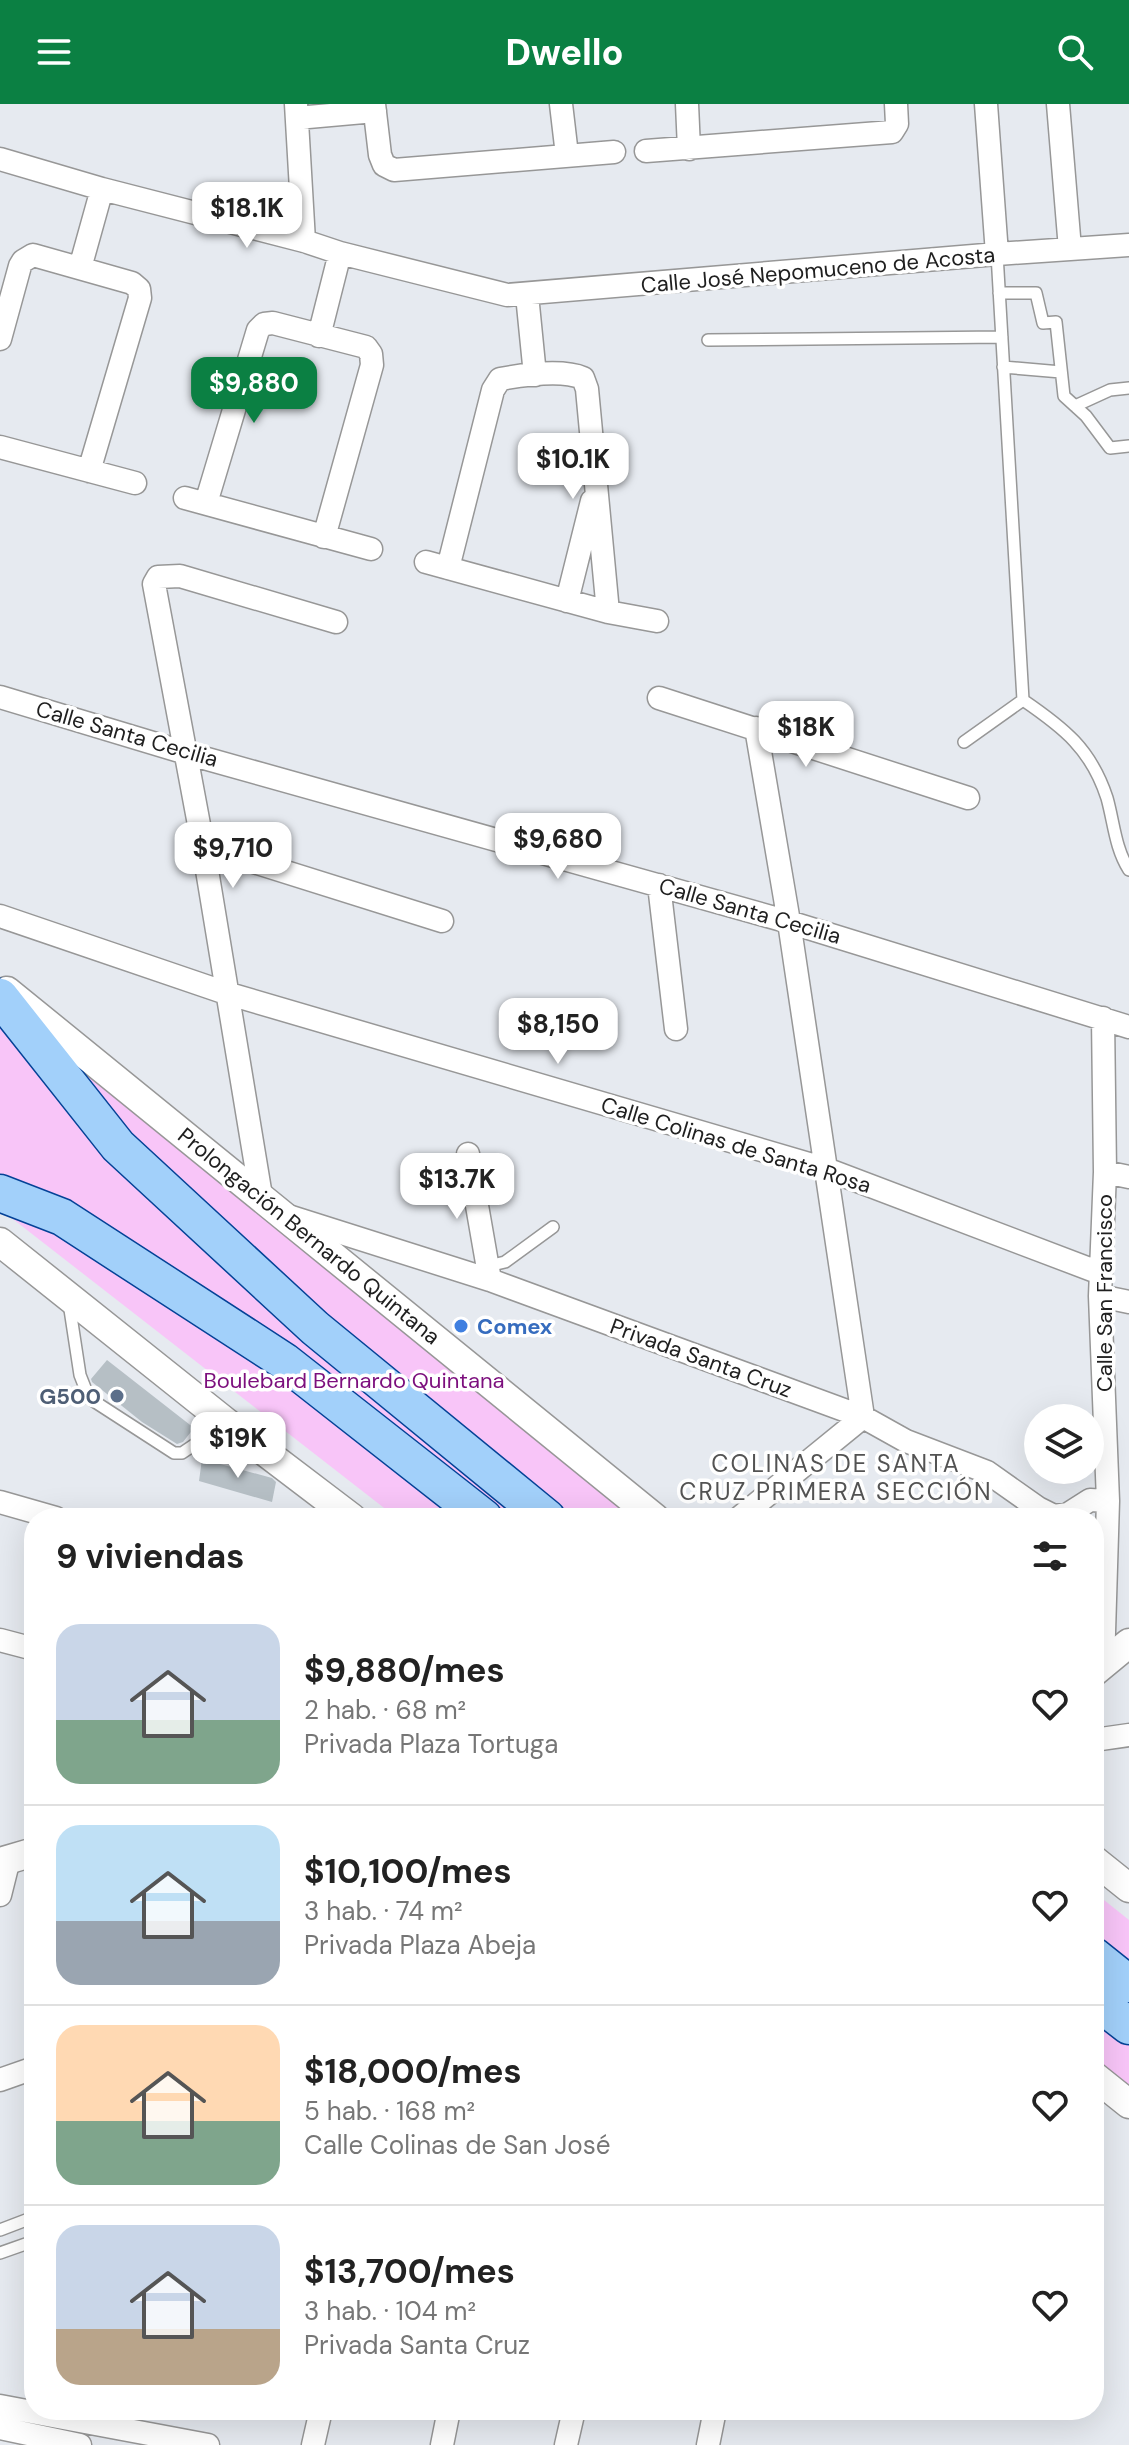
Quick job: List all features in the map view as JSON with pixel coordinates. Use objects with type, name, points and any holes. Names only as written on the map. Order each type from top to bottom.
[{"type":"main road","points":[[0,997],[118,1146],[315,1328],[535,1508]]},
{"type":"main road","points":[[0,1193],[62,1217],[284,1361],[471,1508]]},
{"type":"main road","points":[[1104,1964],[1129,1984]]},
{"type":"main road","points":[[1104,2007],[1129,2026]]},
{"type":"street","points":[[561,104],[567,155]]},
{"type":"street","points":[[687,104],[689,149]]},
{"type":"street","points":[[646,151],[892,132],[897,124],[896,104]]},
{"type":"street","points":[[986,104],[997,254]]},
{"type":"street","points":[[1058,104],[1070,249]]},
{"type":"street","points":[[304,241],[296,111],[374,108],[380,155],[384,165],[394,170],[614,152]]},
{"type":"street","name":"Calle José Nepomuceno de Acosta","points":[[0,159],[340,253],[517,295],[1129,245]]},
{"type":"street","points":[[80,268],[102,189]]},
{"type":"street","points":[[319,336],[340,253]]},
{"type":"street","points":[[0,339],[23,261],[33,255],[136,285],[140,294],[89,471]]},
{"type":"street","points":[[517,295],[535,375]]},
{"type":"street","points":[[324,537],[373,359],[366,347],[273,323],[264,324],[258,330],[195,500],[324,537],[371,549]]},
{"type":"street","points":[[448,568],[493,390],[500,379],[574,374],[583,378],[587,389],[608,612]]},
{"type":"street","points":[[0,447],[135,483]]},
{"type":"street","points":[[567,601],[595,487]]},
{"type":"street","points":[[426,562],[608,612],[657,621]]},
{"type":"street","points":[[270,1204],[226,993],[203,846],[154,584],[158,577],[180,576],[336,622]]},
{"type":"street","name":"Calle Santa Cecilia","points":[[0,697],[186,753],[789,922],[1129,1027]]},
{"type":"street","points":[[659,698],[968,798]]},
{"type":"street","points":[[751,1508],[863,1417],[789,922],[756,728]]},
{"type":"street","points":[[203,846],[442,921]]},
{"type":"street","points":[[659,885],[676,1029]]},
{"type":"street","name":"Calle Colinas de Santa Rosa","points":[[0,916],[226,993],[826,1169],[1100,1273]]},
{"type":"street","name":"Prolongación Bernardo Quintana","points":[[0,985],[643,1508]]},
{"type":"street","name":"Calle San Francisco","points":[[1103,1018],[1105,1172],[1100,1296],[1108,1501],[1104,1575]]},
{"type":"street","points":[[468,1154],[489,1273]]},
{"type":"street","points":[[1105,1172],[1129,1177]]},
{"type":"street","name":"Privada Santa Cruz","points":[[270,1204],[489,1273],[863,1417],[906,1441],[987,1472],[1038,1508]]},
{"type":"street","points":[[0,1242],[339,1508]]},
{"type":"street","points":[[0,1264],[39,1273]]},
{"type":"street","points":[[1100,1296],[1129,1302]]},
{"type":"street","name":"Privada Santa Cruz","points":[[1077,1508],[1090,1500],[1108,1501]]},
{"type":"street","points":[[0,1502],[24,1509]]},
{"type":"street","points":[[0,1640],[24,1646]]},
{"type":"street","points":[[1104,1664],[1129,1643]]},
{"type":"street","points":[[1104,1739],[1129,1735]]},
{"type":"street","points":[[0,1895],[14,1858]]},
{"type":"street","points":[[1110,1866],[1129,1888]]},
{"type":"street","points":[[0,2080],[24,2072]]},
{"type":"street","points":[[1104,2084],[1129,2104]]},
{"type":"street","points":[[0,2406],[24,2410]]},
{"type":"street","points":[[0,2428],[68,2444],[66,2420]]},
{"type":"street","points":[[76,2420],[208,2445]]},
{"type":"street","points":[[313,2445],[319,2420]]},
{"type":"street","points":[[442,2445],[447,2420]]},
{"type":"street","points":[[566,2445],[572,2420]]},
{"type":"street","points":[[708,2445],[713,2420]]},
{"type":"lane","points":[[997,254],[1023,700]]},
{"type":"lane","points":[[999,293],[1036,293],[1043,323],[1056,322],[1064,396],[1086,416],[1110,448],[1129,446]]},
{"type":"lane","points":[[708,340],[1002,337]]},
{"type":"lane","points":[[1003,367],[1061,372]]},
{"type":"lane","points":[[1075,406],[1110,390],[1129,388]]},
{"type":"lane","points":[[964,742],[1023,700]]},
{"type":"lane","points":[[1023,700],[1061,726],[1088,755],[1106,797],[1120,857],[1129,870]]},
{"type":"lane","points":[[489,1273],[553,1227]]},
{"type":"lane","points":[[68,1295],[80,1375],[89,1398],[174,1453],[182,1453],[227,1423]]},
{"type":"lane","points":[[0,2230],[24,2221]]},
{"type":"lane","points":[[0,2253],[24,2245]]},
{"type":"green space","name":"Boulebard Bernardo Quintana","points":[[0,1008],[407,1318],[632,1508],[384,1508],[0,1209]]},
{"type":"green space","points":[[1104,1900],[1129,1920],[1129,2098],[1104,2079]]},
{"type":"building","points":[[107,1360],[194,1428],[183,1442],[177,1444],[142,1422],[92,1382],[91,1379]]},
{"type":"building","points":[[202,1459],[272,1478],[276,1482],[272,1502],[199,1481]]},
{"type":"place","name":"Comex","points":[[461,1326]]},
{"type":"place","name":"G500","points":[[117,1396]]},
{"type":"district","name":"COLINAS DE SANTA CRUZ PRIMERA SECCIÓN","points":[[836,1477]]}]
